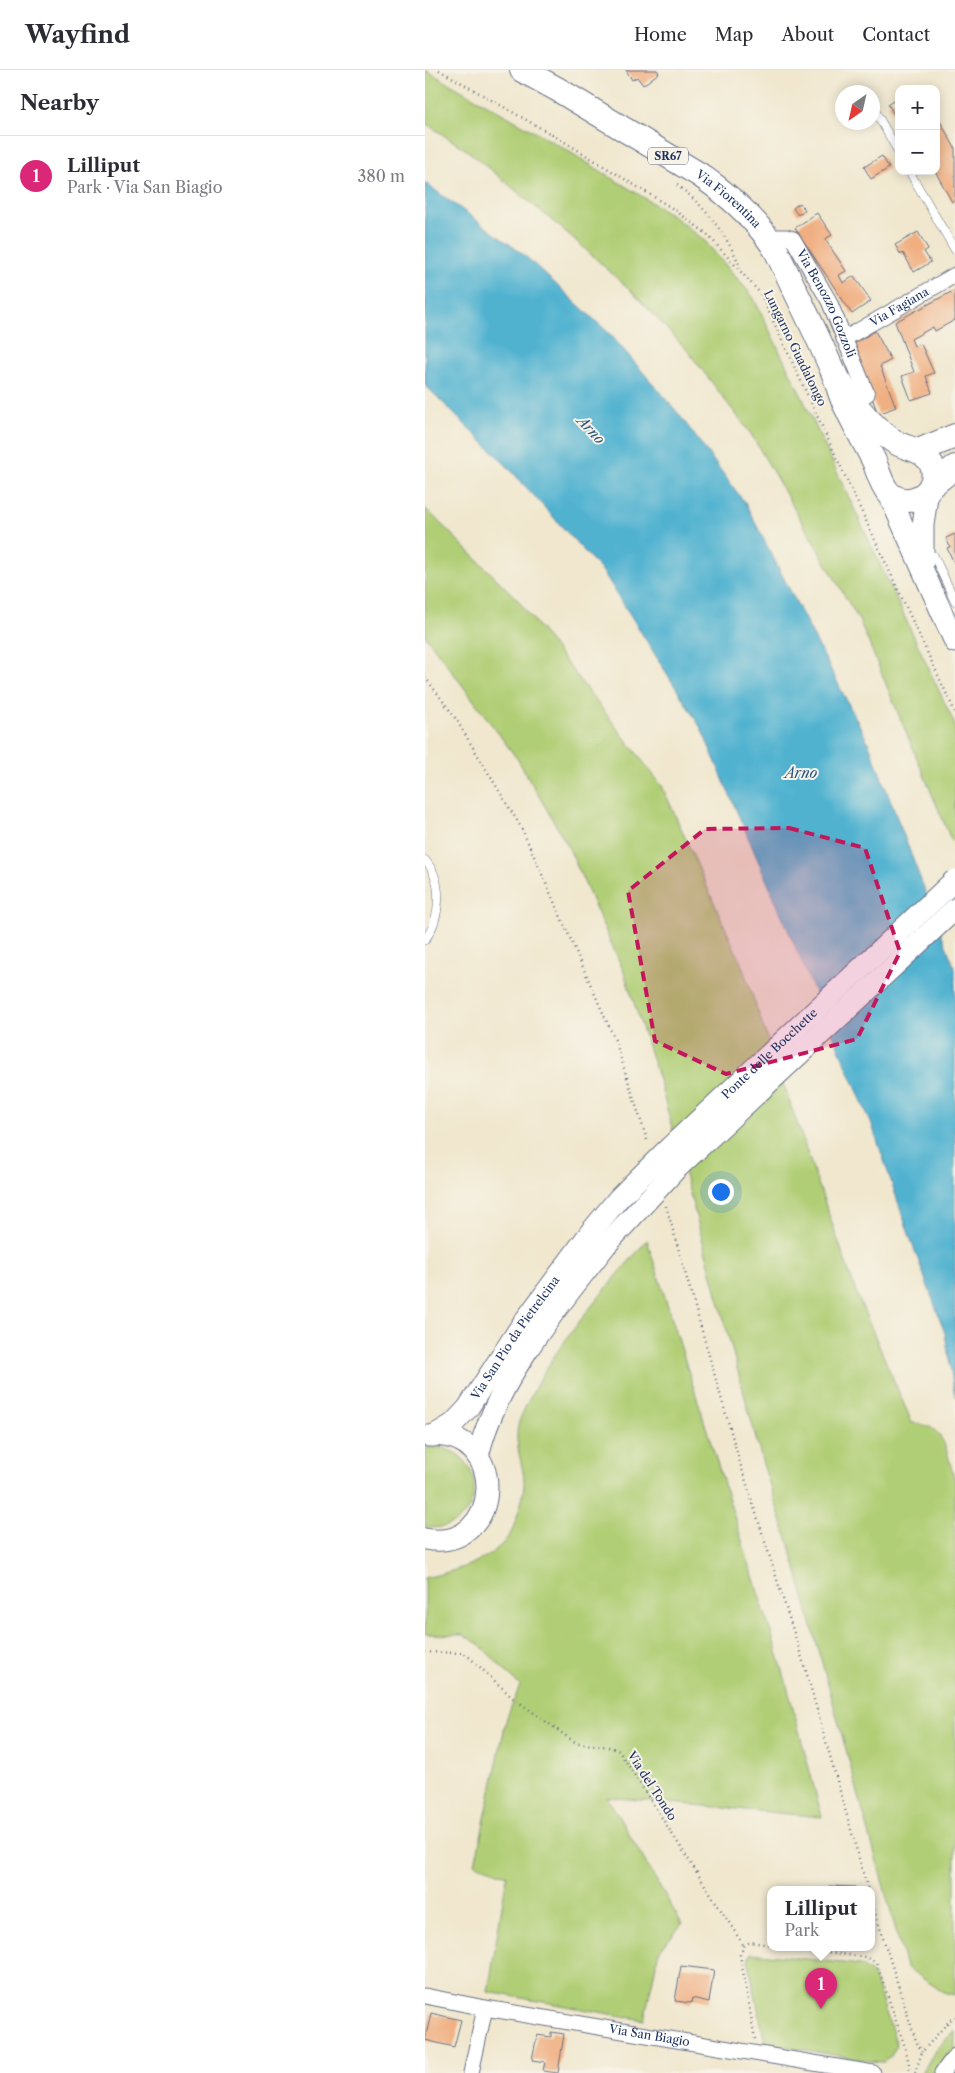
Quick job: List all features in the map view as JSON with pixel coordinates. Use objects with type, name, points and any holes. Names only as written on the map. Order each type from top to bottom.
[{"type":"main road","name":"Via Fiorentina","points":[[522,70],[557,89],[719,188],[746,212],[767,237],[777,252],[833,372],[843,399],[885,486],[929,565]]},
{"type":"main road","name":"Via Fiorentina","points":[[534,70],[557,89]]},
{"type":"main road","name":"Via Fiorentina","points":[[833,372],[869,421],[891,439],[925,456],[932,466],[933,474],[922,540],[955,642]]},
{"type":"main road","points":[[955,436],[914,450],[894,453],[886,461],[882,471],[885,486],[897,498],[910,500],[922,496],[955,467]]},
{"type":"main road","name":"Ponte delle Bocchette","points":[[598,1239],[618,1199],[660,1157],[955,880]]},
{"type":"main road","name":"Ponte delle Bocchette","points":[[598,1239],[676,1169],[955,908]]},
{"type":"main road","name":"Via San Pio da Pietrelcina","points":[[429,1436],[453,1424],[468,1408],[521,1326],[598,1239]]},
{"type":"main road","name":"Via San Pio da Pietrelcina","points":[[478,1457],[485,1427],[494,1406],[510,1379],[569,1294],[598,1239]]},
{"type":"main road","points":[[429,1436],[442,1435],[458,1441],[478,1457],[485,1471],[488,1488],[482,1512],[467,1530],[452,1538],[429,1541]]},
{"type":"street","name":"Via Benozzo Gozzoli","points":[[767,237],[793,239],[829,301],[867,394]]},
{"type":"street","name":"Via Fagiana","points":[[844,339],[955,275]]},
{"type":"street","name":"Via San Biagio","points":[[425,1996],[485,2008],[757,2053],[790,2066],[873,2073]]},
{"type":"street","points":[[471,2073],[485,2008]]},
{"type":"street","points":[[942,2073],[955,2056]]},
{"type":"lane","points":[[880,121],[895,146]]},
{"type":"lane","points":[[911,175],[955,250]]},
{"type":"lane","points":[[929,565],[955,601]]},
{"type":"lane","points":[[425,860],[434,877],[438,896],[437,914],[431,932],[425,940]]},
{"type":"path","name":"Lungarno Guadalongo","points":[[439,70],[563,141],[675,210],[707,234],[760,293],[955,712]]},
{"type":"path","points":[[674,182],[698,202],[711,217],[730,246],[743,272]]},
{"type":"path","name":"Via del Tondo","points":[[425,1652],[463,1653],[513,1698],[573,1741],[579,1744],[603,1746],[619,1751],[744,1946]]},
{"type":"path","points":[[824,1736],[867,1886]]},
{"type":"path","points":[[875,1913],[916,2042],[922,2052]]},
{"type":"path","points":[[757,2053],[740,1955],[744,1946],[750,1942],[767,1944]]},
{"type":"path","points":[[815,1951],[865,1958],[876,1962],[913,2073]]},
{"type":"path","points":[[913,2073],[922,2052],[950,2020],[955,2017]]},
{"type":"highlighted area","points":[[789,828],[865,848],[900,952],[857,1039],[726,1074],[655,1041],[628,891],[705,829]]},
{"type":"green space","points":[[425,70],[560,146],[672,215],[704,240],[753,297],[802,397],[955,725],[955,839],[952,842],[860,622],[751,434],[687,350],[630,290],[572,237],[468,151],[425,123]]},
{"type":"green space","points":[[425,508],[517,599],[662,786],[741,963],[856,1292],[912,1423],[924,1425],[939,1434],[947,1451],[955,1481],[955,1995],[943,1992],[906,1967],[792,1554],[763,1464],[660,1083],[624,972],[568,846],[518,760],[425,635]]},
{"type":"green space","points":[[647,1240],[783,1671],[822,1817],[607,1797],[682,1924],[659,1951],[644,2020],[488,1992],[507,1875],[475,1864],[507,1717],[520,1686],[480,1645],[464,1635],[425,1634],[425,1578],[459,1569],[481,1559],[492,1553],[510,1535],[520,1507],[524,1488],[523,1471],[517,1442],[520,1419],[545,1370],[560,1347]]},
{"type":"green space","points":[[437,1447],[455,1453],[467,1464],[473,1478],[474,1493],[469,1508],[459,1519],[444,1526],[425,1527],[425,1448]]},
{"type":"green space","points":[[751,1953],[861,1965],[873,1975],[897,2045],[891,2056],[884,2062],[869,2061],[765,2043],[748,1959]]},
{"type":"green space","points":[[955,2031],[955,2073],[922,2073],[936,2049]]},
{"type":"water","name":"Arno","points":[[425,183],[523,254],[611,335],[678,413],[745,503],[868,742],[955,969],[955,1397],[945,1333],[872,1125],[701,728],[604,573],[506,465],[425,385]]},
{"type":"building","points":[[626,70],[657,70],[659,73],[643,85],[637,77],[632,80]]},
{"type":"building","points":[[895,100],[895,116],[888,104]]},
{"type":"building","points":[[940,121],[955,148],[955,200],[952,202],[937,175],[940,175]]},
{"type":"building","points":[[882,156],[889,168],[871,179],[864,167]]},
{"type":"building","points":[[800,203],[805,210],[798,215],[793,208]]},
{"type":"building","points":[[817,213],[832,235],[825,239],[846,271],[839,275],[843,283],[854,276],[871,301],[852,314],[795,228]]},
{"type":"building","points":[[918,232],[928,249],[924,252],[931,262],[914,272],[903,253],[901,255],[895,245]]},
{"type":"building","points":[[955,290],[955,320],[935,331],[933,327],[911,339],[914,346],[921,344],[934,373],[926,376],[932,393],[911,400],[902,376],[914,372],[895,322]]},
{"type":"building","points":[[875,331],[891,360],[880,366],[896,407],[878,414],[852,345]]},
{"type":"building","points":[[955,534],[955,565],[947,548],[950,547],[946,538]]},
{"type":"building","points":[[681,1966],[714,1970],[709,2002],[692,1998],[691,2003],[675,2001]]},
{"type":"building","points":[[431,2013],[461,2020],[454,2047],[425,2040]]},
{"type":"building","points":[[551,2032],[564,2034],[558,2073],[543,2071],[545,2062],[532,2060],[537,2035],[551,2037]]},
{"type":"place","name":"Lilliput","points":[[821,2009]]}]
